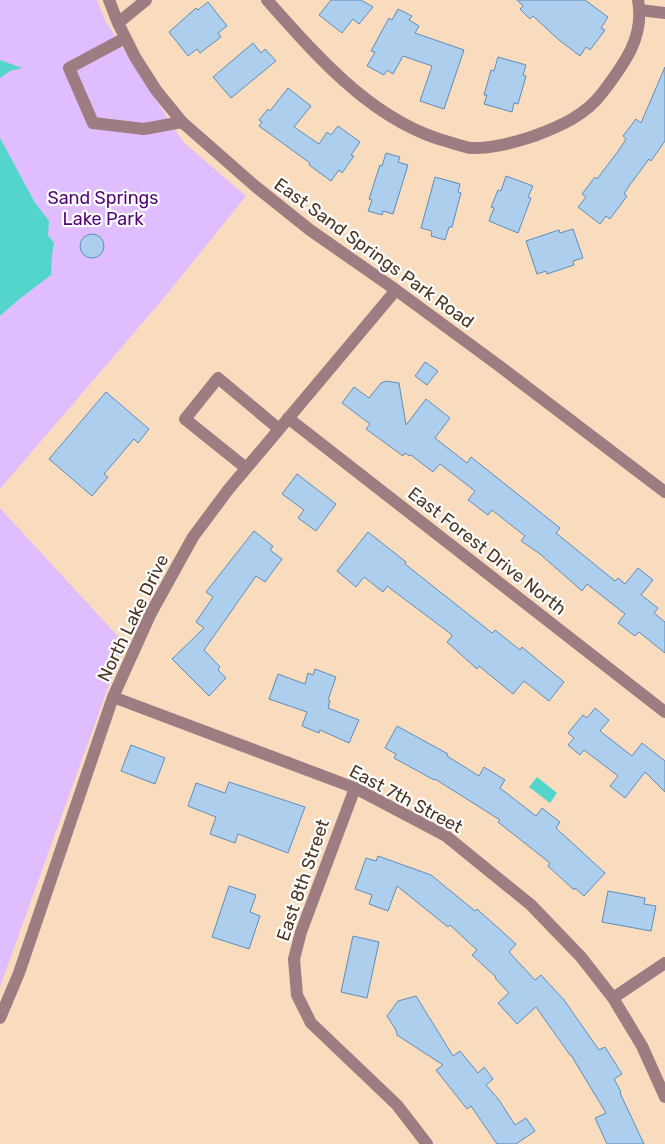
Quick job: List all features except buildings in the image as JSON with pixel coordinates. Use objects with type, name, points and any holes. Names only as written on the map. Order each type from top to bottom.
[{"type":"street","name":"East Sand Springs Park Road","points":[[109,0],[125,38],[156,90],[182,122],[254,186],[296,219],[506,370],[665,492]]},
{"type":"street","points":[[118,23],[146,0]]},
{"type":"street","points":[[267,0],[313,51],[352,88],[383,112],[410,128],[438,139],[471,148],[515,142],[574,119],[594,103],[616,75],[632,48],[639,29],[639,5],[665,13]]},
{"type":"street","points":[[125,38],[69,68],[93,123],[144,129],[182,122]]},
{"type":"street","name":"North Lake Drive","points":[[0,1018],[19,974],[113,697],[151,614],[193,537],[228,490],[396,290]]},
{"type":"street","points":[[246,468],[185,419],[218,378],[279,429]]},
{"type":"street","name":"East Forest Drive North","points":[[288,418],[665,712]]},
{"type":"street","name":"East 7th Street","points":[[113,697],[355,788],[446,836],[532,905],[581,957],[613,998],[642,1046],[665,1097]]},
{"type":"street","name":"East 8th Street","points":[[355,788],[301,932],[294,959],[297,995],[311,1023],[398,1105],[427,1144]]},
{"type":"street","points":[[613,998],[665,963]]},
{"type":"green space","name":"Sand Springs Lake Park","points":[[0,0],[97,0],[105,20],[183,142],[246,196],[163,299],[0,489]]},
{"type":"green space","points":[[0,508],[124,643],[0,987]]},
{"type":"water","points":[[0,60],[22,68],[10,71],[0,78]]},
{"type":"water","points":[[0,138],[34,201],[49,221],[48,235],[54,243],[51,275],[0,316]]},
{"type":"water","points":[[537,777],[557,793],[550,803],[529,787]]}]
